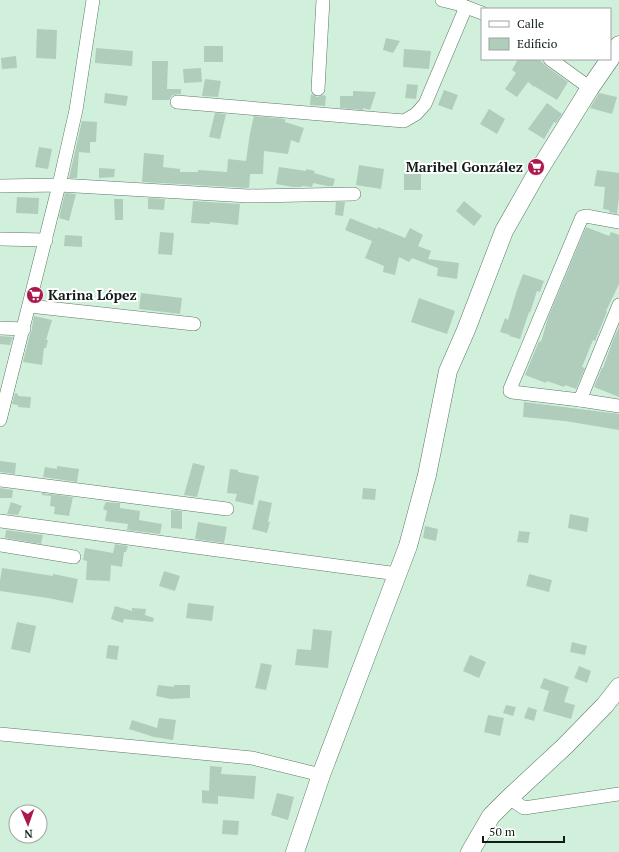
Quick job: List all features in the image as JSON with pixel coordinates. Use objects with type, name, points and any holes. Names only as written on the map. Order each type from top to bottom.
[{"type":"street","points":[[0,420],[46,240],[76,110],[94,0]]},
{"type":"street","points":[[318,89],[323,0]]},
{"type":"street","points":[[442,0],[481,13]]},
{"type":"street","points":[[177,102],[404,121],[416,114],[425,104],[466,7]]},
{"type":"street","points":[[611,57],[619,45]]},
{"type":"street","points":[[551,60],[590,88]]},
{"type":"street","points":[[295,852],[321,775],[408,546],[427,475],[448,371],[466,330],[504,231],[534,178],[590,88],[609,60]]},
{"type":"street","points":[[0,186],[59,185],[248,196],[354,194]]},
{"type":"street","points":[[619,222],[586,216],[582,217],[510,387],[510,391],[512,392],[619,406]]},
{"type":"street","points":[[0,239],[46,240]]},
{"type":"street","points":[[580,400],[619,305]]},
{"type":"street","points":[[29,306],[194,324]]},
{"type":"street","points":[[0,328],[24,329]]},
{"type":"street","points":[[0,480],[226,509]]},
{"type":"street","points":[[0,521],[398,574]]},
{"type":"street","points":[[0,545],[74,557]]},
{"type":"street","points":[[470,852],[490,816],[565,746],[605,705],[619,687]]},
{"type":"street","points":[[0,734],[252,758],[321,775]]},
{"type":"street","points":[[509,798],[524,808],[619,794]]},
{"type":"building","points":[[37,29],[57,30],[56,59],[36,58]]},
{"type":"building","points":[[386,38],[400,41],[393,53],[383,50]]},
{"type":"building","points":[[204,46],[223,46],[223,62],[204,62]]},
{"type":"building","points":[[96,48],[133,51],[132,66],[95,63]]},
{"type":"building","points":[[404,49],[431,51],[429,69],[403,67]]},
{"type":"building","points":[[16,56],[17,68],[2,69],[1,58]]},
{"type":"building","points":[[517,60],[540,60],[568,82],[557,100],[528,82],[517,97],[505,89],[516,73],[512,70]]},
{"type":"building","points":[[152,61],[168,61],[167,89],[181,89],[181,94],[173,95],[169,100],[152,100]]},
{"type":"building","points":[[201,68],[202,82],[184,83],[183,69]]},
{"type":"building","points":[[205,79],[221,81],[218,97],[202,96]]},
{"type":"building","points":[[407,84],[418,85],[416,99],[405,98]]},
{"type":"building","points":[[444,90],[458,95],[452,110],[438,105]]},
{"type":"building","points":[[353,91],[376,92],[370,110],[363,108],[363,110],[340,108],[340,96],[353,96]]},
{"type":"building","points":[[105,93],[128,96],[126,106],[104,103]]},
{"type":"building","points":[[599,93],[617,97],[612,114],[590,108]]},
{"type":"building","points":[[311,94],[317,97],[323,95],[326,96],[325,106],[310,105]]},
{"type":"building","points":[[547,103],[562,114],[556,123],[554,122],[544,139],[528,129]]},
{"type":"building","points":[[489,109],[505,119],[497,134],[480,124]]},
{"type":"building","points":[[215,113],[226,114],[220,139],[209,137]]},
{"type":"building","points":[[254,116],[285,119],[285,122],[304,128],[299,143],[291,140],[288,154],[264,151],[263,174],[250,174],[249,188],[142,182],[144,153],[164,155],[163,167],[180,169],[180,172],[198,172],[198,170],[227,172],[228,159],[246,161]]},
{"type":"building","points":[[82,121],[97,122],[96,142],[90,142],[90,153],[79,152],[77,178],[69,178]]},
{"type":"building","points":[[39,147],[52,149],[48,169],[35,167]]},
{"type":"building","points":[[359,165],[384,169],[381,189],[356,185]]},
{"type":"building","points":[[279,167],[306,171],[306,169],[335,179],[333,186],[313,183],[312,187],[293,187],[276,184]]},
{"type":"building","points":[[99,168],[115,169],[114,177],[99,178]]},
{"type":"building","points":[[597,170],[619,173],[617,214],[603,209],[605,187],[594,186]]},
{"type":"building","points":[[404,172],[421,172],[421,190],[404,190]]},
{"type":"building","points":[[65,193],[76,194],[69,221],[59,218]]},
{"type":"building","points":[[17,197],[39,198],[38,214],[16,213]]},
{"type":"building","points":[[148,198],[165,199],[164,210],[148,209]]},
{"type":"building","points":[[114,199],[123,199],[123,220],[115,220]]},
{"type":"building","points":[[193,201],[240,204],[238,225],[210,222],[210,224],[191,223]]},
{"type":"building","points":[[464,201],[482,216],[474,226],[456,211]]},
{"type":"building","points":[[336,202],[345,202],[343,216],[335,215]]},
{"type":"building","points":[[350,218],[405,238],[410,228],[423,235],[418,246],[431,251],[428,259],[459,263],[457,279],[437,276],[438,268],[412,258],[409,262],[399,257],[395,275],[383,272],[384,266],[365,258],[372,241],[345,230]]},
{"type":"building","points":[[586,227],[609,236],[611,232],[619,235],[619,284],[606,311],[607,312],[595,341],[593,340],[582,367],[585,368],[576,389],[565,385],[564,387],[547,381],[546,383],[525,375],[539,341],[541,342],[548,318]]},
{"type":"building","points":[[160,232],[174,233],[172,255],[158,254]]},
{"type":"building","points":[[65,235],[82,236],[82,247],[64,246]]},
{"type":"building","points":[[523,274],[544,281],[540,292],[537,291],[520,339],[500,332],[505,318],[508,320]]},
{"type":"building","points":[[141,293],[182,298],[180,314],[139,309]]},
{"type":"building","points":[[419,298],[455,311],[447,334],[411,322]]},
{"type":"building","points":[[34,316],[52,320],[46,340],[48,340],[46,348],[44,348],[42,365],[23,362],[32,330]]},
{"type":"building","points":[[619,327],[619,397],[594,387]]},
{"type":"building","points":[[0,336],[13,337],[10,345],[0,344]]},
{"type":"building","points":[[15,393],[18,394],[18,396],[31,397],[30,408],[18,407],[18,405],[12,404]]},
{"type":"building","points":[[524,402],[619,414],[619,430],[565,421],[523,417]]},
{"type":"building","points":[[0,461],[16,463],[15,474],[0,472]]},
{"type":"building","points":[[193,463],[205,466],[197,497],[184,495]]},
{"type":"building","points":[[57,466],[79,469],[77,482],[43,477],[45,467],[57,469]]},
{"type":"building","points":[[230,469],[259,476],[253,505],[235,501],[237,494],[227,493]]},
{"type":"building","points":[[0,488],[13,490],[12,498],[0,498]]},
{"type":"building","points":[[363,488],[376,489],[375,500],[362,499]]},
{"type":"building","points":[[42,493],[73,497],[69,516],[54,514],[55,507],[50,506],[51,496],[42,495]]},
{"type":"building","points":[[259,500],[272,503],[267,533],[252,529]]},
{"type":"building","points":[[11,502],[22,506],[18,515],[7,514]]},
{"type":"building","points":[[106,502],[120,503],[120,508],[140,511],[139,520],[162,524],[160,534],[127,530],[128,524],[105,521],[107,511],[103,509]]},
{"type":"building","points":[[171,510],[182,511],[182,529],[171,528]]},
{"type":"building","points":[[570,514],[589,518],[587,532],[568,528]]},
{"type":"building","points":[[198,522],[227,527],[224,543],[195,539]]},
{"type":"building","points":[[425,526],[438,529],[436,541],[423,538]]},
{"type":"building","points":[[6,530],[43,535],[41,544],[5,538]]},
{"type":"building","points":[[519,531],[530,532],[528,543],[517,542]]},
{"type":"building","points":[[115,544],[128,546],[126,552],[124,552],[122,567],[111,565],[110,581],[86,580],[87,561],[83,560],[85,548],[113,553]]},
{"type":"building","points":[[2,568],[53,576],[53,574],[78,579],[73,603],[0,591]]},
{"type":"building","points":[[164,571],[180,576],[175,591],[159,586]]},
{"type":"building","points":[[529,574],[552,580],[549,592],[526,586]]},
{"type":"building","points":[[188,603],[214,606],[212,621],[186,618]]},
{"type":"building","points":[[115,606],[132,611],[132,608],[146,609],[145,615],[154,618],[153,622],[124,619],[123,623],[111,619]]},
{"type":"building","points":[[17,622],[36,626],[30,653],[11,649]]},
{"type":"building","points":[[313,629],[332,631],[328,668],[295,665],[297,649],[311,650]]},
{"type":"building","points":[[572,642],[587,646],[585,655],[570,652]]},
{"type":"building","points":[[108,645],[119,646],[117,660],[106,658]]},
{"type":"building","points":[[470,655],[486,662],[479,678],[463,671]]},
{"type":"building","points":[[261,663],[272,665],[266,690],[255,688]]},
{"type":"building","points":[[579,666],[591,671],[587,683],[574,678]]},
{"type":"building","points":[[544,678],[569,687],[564,702],[575,705],[571,719],[543,711],[549,691],[540,688]]},
{"type":"building","points":[[158,685],[174,687],[174,685],[190,685],[190,698],[171,699],[156,696]]},
{"type":"building","points":[[506,705],[516,707],[513,716],[503,713]]},
{"type":"building","points":[[528,707],[537,710],[534,721],[524,718]]},
{"type":"building","points":[[488,715],[504,718],[500,736],[484,732]]},
{"type":"building","points":[[159,718],[176,720],[173,740],[154,737],[129,729],[132,720],[157,728]]},
{"type":"building","points":[[210,766],[222,767],[221,774],[256,776],[254,799],[218,796],[218,804],[202,803],[202,790],[209,791]]},
{"type":"building","points":[[277,793],[294,797],[288,820],[271,815]]},
{"type":"building","points":[[223,820],[239,821],[238,835],[222,834]]},
{"type":"place","name":"Maribel González","points":[[536,167]]},
{"type":"place","name":"Karina López","points":[[35,295]]}]
